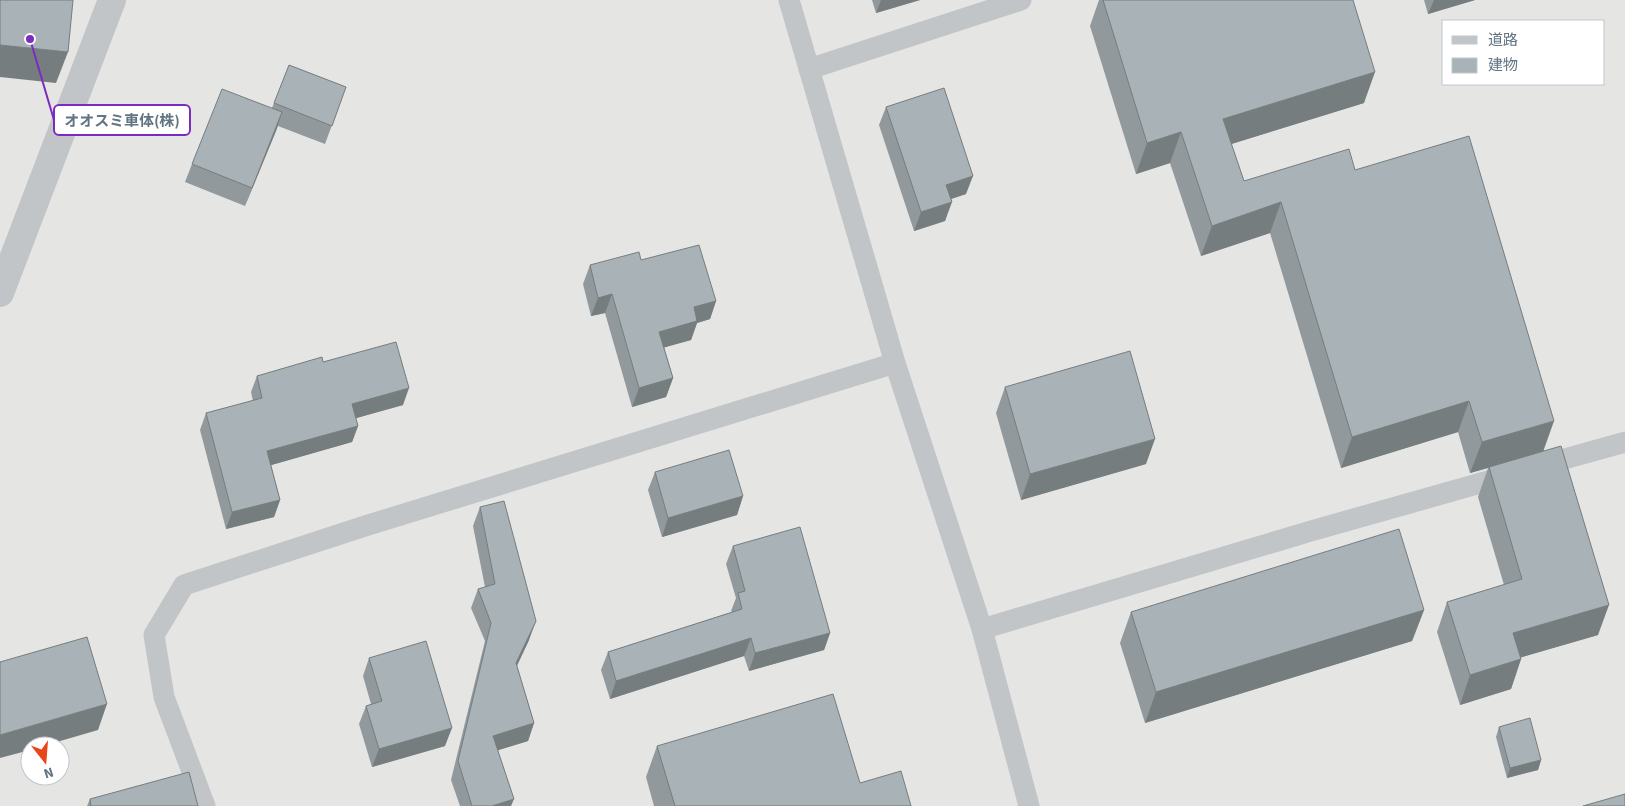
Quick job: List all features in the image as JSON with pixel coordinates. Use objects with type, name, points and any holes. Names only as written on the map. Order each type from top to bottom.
[{"type":"street","points":[[0,293],[112,0]]},
{"type":"lane","points":[[789,0],[896,363],[982,629],[1029,806]]},
{"type":"lane","points":[[809,69],[1021,0]]},
{"type":"lane","points":[[205,806],[164,697],[154,635],[184,585],[374,524],[896,363]]},
{"type":"lane","points":[[982,629],[1311,531],[1625,442]]},
{"type":"shaded area","points":[[0,0],[1625,0],[1625,806],[0,806]]},
{"type":"building","points":[[0,0],[73,0],[68,52],[0,45]]},
{"type":"building","points":[[1103,0],[1353,0],[1375,72],[1223,119],[1244,181],[1349,149],[1355,170],[1469,136],[1554,421],[1482,442],[1469,401],[1352,437],[1281,202],[1212,226],[1181,132],[1147,143]]},
{"type":"building","points":[[289,65],[346,87],[332,126],[274,103]]},
{"type":"building","points":[[944,88],[973,176],[946,185],[952,202],[921,212],[886,107]]},
{"type":"building","points":[[222,89],[282,112],[252,188],[192,164]]},
{"type":"building","points":[[699,245],[716,301],[694,307],[697,321],[659,332],[673,378],[639,388],[612,294],[598,298],[590,265],[639,252],[641,260]]},
{"type":"building","points":[[396,342],[409,388],[352,404],[358,426],[267,451],[280,500],[232,512],[206,413],[262,398],[257,376],[322,357],[323,362]]},
{"type":"building","points":[[1130,351],[1155,439],[1030,474],[1005,387]]},
{"type":"building","points":[[1561,446],[1609,605],[1513,633],[1521,659],[1470,675],[1447,602],[1522,579],[1489,467]]},
{"type":"building","points":[[729,450],[743,496],[668,518],[655,472]]},
{"type":"building","points":[[504,501],[536,621],[516,663],[534,723],[493,736],[514,799],[492,806],[472,806],[458,761],[491,623],[478,589],[495,584],[480,507]]},
{"type":"building","points":[[800,527],[830,633],[755,653],[751,638],[616,681],[608,652],[742,609],[738,593],[745,591],[733,546]]},
{"type":"building","points":[[1399,529],[1424,610],[1156,692],[1131,612]]},
{"type":"building","points":[[87,637],[107,704],[0,735],[0,662]]},
{"type":"building","points":[[426,641],[452,728],[379,749],[366,706],[382,701],[369,658]]},
{"type":"building","points":[[833,694],[860,783],[901,771],[911,806],[675,806],[657,746]]},
{"type":"building","points":[[1530,718],[1541,760],[1510,768],[1499,727]]},
{"type":"building","points":[[189,772],[198,806],[91,806],[90,799]]},
{"type":"building","points":[[1625,794],[1625,806],[1583,806]]},
{"type":"place","name":"オオスミ車体(株)","points":[[30,39]]}]
